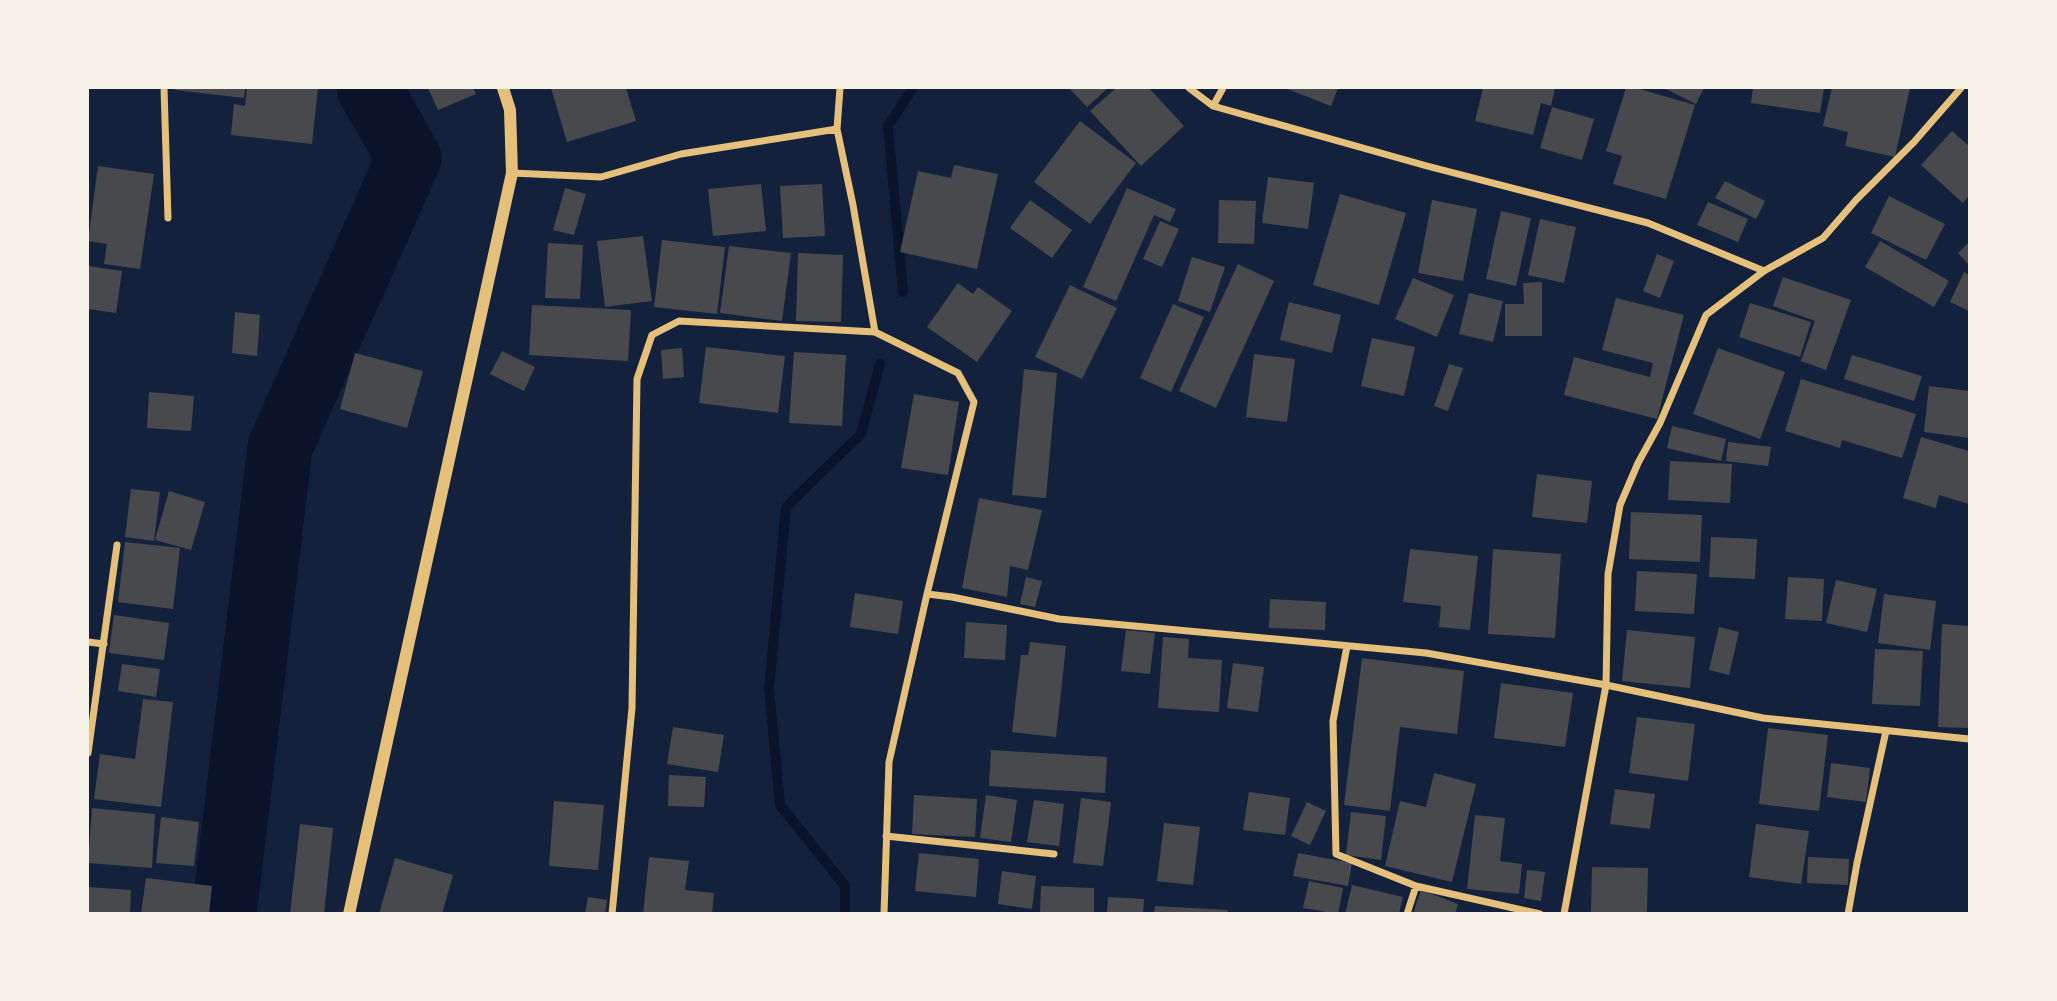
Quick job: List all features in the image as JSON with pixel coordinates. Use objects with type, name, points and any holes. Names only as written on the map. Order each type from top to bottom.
[{"type":"street","points":[[164,88],[168,219]]},
{"type":"street","points":[[349,914],[512,173],[510,110],[503,88]]},
{"type":"street","points":[[840,88],[837,129],[875,332]]},
{"type":"street","points":[[1189,88],[1213,106],[1427,166],[1648,223],[1764,271]]},
{"type":"street","points":[[1213,106],[1223,88]]},
{"type":"street","points":[[1564,914],[1606,685],[1608,574],[1620,505],[1660,423],[1706,315],[1764,271],[1823,238],[1961,88]]},
{"type":"street","points":[[512,173],[601,177],[681,154],[837,129]]},
{"type":"street","points":[[612,914],[632,708],[637,379],[652,335],[679,321],[875,332],[958,373],[974,402],[889,762],[884,914]]},
{"type":"street","points":[[88,753],[117,545]]},
{"type":"street","points":[[927,594],[1059,619],[1426,653],[1606,685],[1763,718],[1969,739]]},
{"type":"street","points":[[88,642],[104,644]]},
{"type":"street","points":[[1347,646],[1333,721],[1336,854],[1416,886],[1540,914]]},
{"type":"street","points":[[1848,914],[1885,731]]},
{"type":"street","points":[[886,836],[1054,854]]},
{"type":"street","points":[[1408,914],[1416,886]]},
{"type":"building","points":[[175,88],[245,88],[244,98]]},
{"type":"building","points":[[247,88],[318,88],[312,144],[231,135],[234,104],[245,106]]},
{"type":"building","points":[[428,88],[473,88],[476,94],[438,110]]},
{"type":"building","points":[[551,88],[626,88],[636,121],[567,142]]},
{"type":"building","points":[[1069,88],[1108,88],[1087,107]]},
{"type":"building","points":[[1116,88],[1149,88],[1184,126],[1141,166],[1090,111]]},
{"type":"building","points":[[1285,88],[1338,88],[1331,106]]},
{"type":"building","points":[[1483,88],[1555,88],[1551,106],[1541,103],[1533,135],[1475,121]]},
{"type":"building","points":[[1626,88],[1636,88],[1695,105],[1666,199],[1613,184],[1622,156],[1606,151]]},
{"type":"building","points":[[1664,88],[1704,88],[1696,104]]},
{"type":"building","points":[[1753,88],[1824,88],[1820,113],[1751,103]]},
{"type":"building","points":[[1832,88],[1910,88],[1895,157],[1845,146],[1848,132],[1823,126]]},
{"type":"building","points":[[1552,107],[1594,119],[1582,160],[1540,148]]},
{"type":"building","points":[[1080,121],[1136,163],[1090,224],[1034,182]]},
{"type":"building","points":[[1952,131],[1969,146],[1969,196],[1963,203],[1921,165]]},
{"type":"building","points":[[954,165],[998,174],[977,269],[900,252],[918,171],[951,178]]},
{"type":"building","points":[[98,166],[154,174],[140,269],[104,264],[107,244],[88,241]]},
{"type":"building","points":[[1268,177],[1314,183],[1308,229],[1262,223]]},
{"type":"building","points":[[1725,181],[1765,201],[1756,219],[1715,198]]},
{"type":"building","points":[[761,184],[766,231],[713,236],[708,189]]},
{"type":"building","points":[[822,184],[825,236],[783,238],[780,186]]},
{"type":"building","points":[[565,188],[586,194],[574,235],[553,230]]},
{"type":"building","points":[[1127,188],[1176,209],[1170,222],[1154,215],[1116,301],[1083,287]]},
{"type":"building","points":[[1340,194],[1406,213],[1379,305],[1313,285]]},
{"type":"building","points":[[1889,196],[1945,224],[1926,260],[1871,233]]},
{"type":"building","points":[[1030,200],[1072,230],[1052,258],[1010,228]]},
{"type":"building","points":[[1219,200],[1256,201],[1254,244],[1218,243]]},
{"type":"building","points":[[1432,200],[1477,209],[1463,281],[1418,273]]},
{"type":"building","points":[[1708,202],[1748,219],[1738,242],[1697,225]]},
{"type":"building","points":[[1501,211],[1531,218],[1516,286],[1486,279]]},
{"type":"building","points":[[1540,219],[1576,227],[1564,283],[1528,275]]},
{"type":"building","points":[[1160,221],[1179,229],[1162,267],[1143,259]]},
{"type":"building","points":[[643,236],[652,301],[605,307],[597,241]]},
{"type":"building","points":[[662,240],[725,247],[717,314],[654,307]]},
{"type":"building","points":[[1880,241],[1949,281],[1934,307],[1865,267]]},
{"type":"building","points":[[1969,242],[1969,265],[1958,253]]},
{"type":"building","points":[[548,243],[583,245],[580,299],[545,298]]},
{"type":"building","points":[[729,246],[791,253],[782,321],[720,313]]},
{"type":"building","points":[[798,253],[843,255],[841,322],[796,321]]},
{"type":"building","points":[[1657,254],[1674,261],[1660,298],[1643,291]]},
{"type":"building","points":[[1192,257],[1225,267],[1210,312],[1178,301]]},
{"type":"building","points":[[1238,264],[1274,281],[1216,408],[1179,391]]},
{"type":"building","points":[[88,266],[122,271],[116,313],[88,309]]},
{"type":"building","points":[[1964,272],[1969,275],[1969,311],[1950,302]]},
{"type":"building","points":[[1783,277],[1851,300],[1826,370],[1801,361],[1815,321],[1773,306]]},
{"type":"building","points":[[1413,278],[1454,295],[1437,337],[1395,319]]},
{"type":"building","points":[[1542,282],[1542,336],[1505,336],[1505,304],[1524,304],[1523,283]]},
{"type":"building","points":[[958,283],[973,294],[978,287],[1012,311],[977,362],[927,327]]},
{"type":"building","points":[[1070,285],[1117,308],[1082,379],[1035,357]]},
{"type":"building","points":[[1469,293],[1503,301],[1493,342],[1459,334]]},
{"type":"building","points":[[1616,298],[1684,315],[1657,419],[1564,395],[1574,357],[1650,377],[1653,363],[1602,350]]},
{"type":"building","points":[[1289,302],[1341,315],[1332,353],[1280,340]]},
{"type":"building","points":[[1750,303],[1811,322],[1800,357],[1739,337]]},
{"type":"building","points":[[1173,304],[1204,317],[1171,392],[1140,378]]},
{"type":"building","points":[[532,305],[631,310],[628,361],[529,355]]},
{"type":"building","points":[[235,312],[260,315],[257,356],[232,353]]},
{"type":"building","points":[[1372,338],[1415,347],[1404,396],[1361,386]]},
{"type":"building","points":[[706,347],[785,356],[778,413],[699,403]]},
{"type":"building","points":[[682,348],[684,377],[663,379],[661,350]]},
{"type":"building","points":[[1718,348],[1785,372],[1760,439],[1693,414]]},
{"type":"building","points":[[502,351],[535,367],[524,391],[490,374]]},
{"type":"building","points":[[794,352],[846,355],[842,426],[789,423]]},
{"type":"building","points":[[355,353],[423,371],[407,428],[340,409]]},
{"type":"building","points":[[1254,354],[1295,359],[1287,422],[1246,417]]},
{"type":"building","points":[[1852,355],[1922,376],[1914,401],[1844,379]]},
{"type":"building","points":[[1449,364],[1463,368],[1448,411],[1434,406]]},
{"type":"building","points":[[1024,369],[1057,373],[1046,498],[1012,495]]},
{"type":"building","points":[[1801,379],[1916,414],[1902,458],[1842,440],[1840,448],[1785,431]]},
{"type":"building","points":[[1929,386],[1969,391],[1969,438],[1924,432]]},
{"type":"building","points":[[149,392],[194,396],[191,431],[147,428]]},
{"type":"building","points":[[914,394],[959,402],[948,475],[901,468]]},
{"type":"building","points":[[1672,426],[1726,439],[1721,461],[1667,448]]},
{"type":"building","points":[[1921,437],[1969,451],[1969,504],[1939,495],[1936,508],[1903,498]]},
{"type":"building","points":[[1728,442],[1771,447],[1768,466],[1726,461]]},
{"type":"building","points":[[1670,461],[1732,464],[1730,503],[1668,500]]},
{"type":"building","points":[[1537,474],[1592,481],[1587,523],[1532,517]]},
{"type":"building","points":[[131,489],[160,492],[154,541],[125,537]]},
{"type":"building","points":[[169,491],[205,502],[191,550],[155,540]]},
{"type":"building","points":[[979,498],[1042,510],[1028,570],[1010,566],[1007,597],[962,588]]},
{"type":"building","points":[[1631,512],[1702,515],[1700,562],[1629,559]]},
{"type":"building","points":[[1711,537],[1757,539],[1755,579],[1709,577]]},
{"type":"building","points":[[125,542],[180,548],[173,609],[118,602]]},
{"type":"building","points":[[1410,549],[1478,556],[1470,630],[1439,627],[1441,606],[1403,602]]},
{"type":"building","points":[[1493,549],[1561,554],[1555,638],[1488,634]]},
{"type":"building","points":[[1637,571],[1697,574],[1694,614],[1635,611]]},
{"type":"building","points":[[1026,577],[1042,581],[1035,607],[1020,604]]},
{"type":"building","points":[[1788,577],[1824,579],[1822,621],[1785,619]]},
{"type":"building","points":[[1836,580],[1877,589],[1867,632],[1826,623]]},
{"type":"building","points":[[855,593],[903,601],[898,634],[850,627]]},
{"type":"building","points":[[1884,594],[1936,601],[1930,650],[1878,643]]},
{"type":"building","points":[[1270,599],[1326,602],[1325,630],[1269,628]]},
{"type":"building","points":[[114,615],[169,623],[164,660],[109,653]]},
{"type":"building","points":[[966,622],[1007,625],[1005,660],[964,658]]},
{"type":"building","points":[[1942,624],[1969,626],[1969,728],[1938,727]]},
{"type":"building","points":[[1719,627],[1739,632],[1729,675],[1709,670]]},
{"type":"building","points":[[1126,630],[1155,633],[1150,674],[1121,671]]},
{"type":"building","points":[[1627,630],[1695,637],[1690,688],[1622,681]]},
{"type":"building","points":[[1163,637],[1189,639],[1188,658],[1222,660],[1219,712],[1158,708]]},
{"type":"building","points":[[1030,642],[1066,646],[1056,737],[1012,732],[1021,655],[1028,655]]},
{"type":"building","points":[[1875,649],[1923,651],[1920,706],[1872,704]]},
{"type":"building","points":[[1362,658],[1464,671],[1457,734],[1400,727],[1390,811],[1344,805]]},
{"type":"building","points":[[1233,663],[1264,667],[1258,712],[1227,708]]},
{"type":"building","points":[[122,664],[160,669],[156,697],[118,691]]},
{"type":"building","points":[[1501,683],[1573,693],[1565,747],[1494,738]]},
{"type":"building","points":[[143,699],[173,702],[161,807],[94,799],[100,754],[135,759]]},
{"type":"building","points":[[1637,717],[1695,724],[1688,781],[1629,773]]},
{"type":"building","points":[[673,727],[724,735],[718,772],[667,764]]},
{"type":"building","points":[[1768,728],[1828,735],[1819,811],[1759,804]]},
{"type":"building","points":[[991,750],[1107,757],[1105,793],[989,786]]},
{"type":"building","points":[[1831,763],[1870,768],[1866,802],[1827,797]]},
{"type":"building","points":[[1434,773],[1476,784],[1452,882],[1385,866],[1400,801],[1426,807]]},
{"type":"building","points":[[669,775],[706,777],[704,807],[668,806]]},
{"type":"building","points":[[1615,789],[1655,794],[1650,829],[1610,824]]},
{"type":"building","points":[[1249,792],[1290,798],[1285,835],[1243,830]]},
{"type":"building","points":[[914,795],[977,799],[975,837],[912,834]]},
{"type":"building","points":[[986,795],[1017,800],[1011,842],[980,838]]},
{"type":"building","points":[[1081,798],[1111,802],[1103,866],[1073,863]]},
{"type":"building","points":[[1034,800],[1064,804],[1059,846],[1027,842]]},
{"type":"building","points":[[554,801],[604,805],[598,870],[549,866]]},
{"type":"building","points":[[1307,802],[1326,811],[1310,845],[1291,836]]},
{"type":"building","points":[[92,808],[155,814],[152,868],[88,863]]},
{"type":"building","points":[[1351,812],[1386,816],[1381,860],[1346,855]]},
{"type":"building","points":[[1475,815],[1505,818],[1500,861],[1522,864],[1519,894],[1467,889]]},
{"type":"building","points":[[161,817],[199,822],[194,866],[156,863]]},
{"type":"building","points":[[1164,823],[1200,827],[1193,885],[1157,881]]},
{"type":"building","points":[[300,824],[333,828],[324,914],[290,914]]},
{"type":"building","points":[[1756,824],[1809,831],[1801,884],[1749,877]]},
{"type":"building","points":[[919,853],[979,859],[976,897],[915,891]]},
{"type":"building","points":[[1298,853],[1352,863],[1348,886],[1293,876]]},
{"type":"building","points":[[649,857],[689,861],[685,890],[714,893],[712,914],[643,914]]},
{"type":"building","points":[[1808,857],[1849,859],[1848,885],[1807,883]]},
{"type":"building","points":[[395,858],[453,875],[442,914],[379,914]]},
{"type":"building","points":[[1592,867],[1648,868],[1647,913],[1591,912]]},
{"type":"building","points":[[1527,870],[1545,872],[1541,901],[1524,898]]},
{"type":"building","points":[[1002,871],[1036,876],[1032,909],[998,904]]},
{"type":"building","points":[[146,878],[212,886],[209,914],[141,914]]},
{"type":"building","points":[[1309,881],[1343,888],[1338,914],[1303,908]]},
{"type":"building","points":[[1352,885],[1403,897],[1399,914],[1345,914]]},
{"type":"building","points":[[1041,886],[1094,888],[1094,914],[1040,914]]},
{"type":"building","points":[[88,887],[131,890],[130,914],[88,914]]},
{"type":"building","points":[[1421,890],[1458,904],[1455,914],[1413,914]]},
{"type":"building","points":[[588,897],[607,900],[605,914],[585,914]]},
{"type":"building","points":[[1108,897],[1144,899],[1143,914],[1107,914]]},
{"type":"building","points":[[1155,906],[1228,910],[1227,914],[1154,914]]},
{"type":"waterway","points":[[224,914],[280,447],[409,158],[369,88]]},
{"type":"waterway","points":[[903,292],[888,126],[913,88]]},
{"type":"waterway","points":[[845,914],[845,886],[780,805],[769,689],[786,507],[861,434],[880,364]]}]
